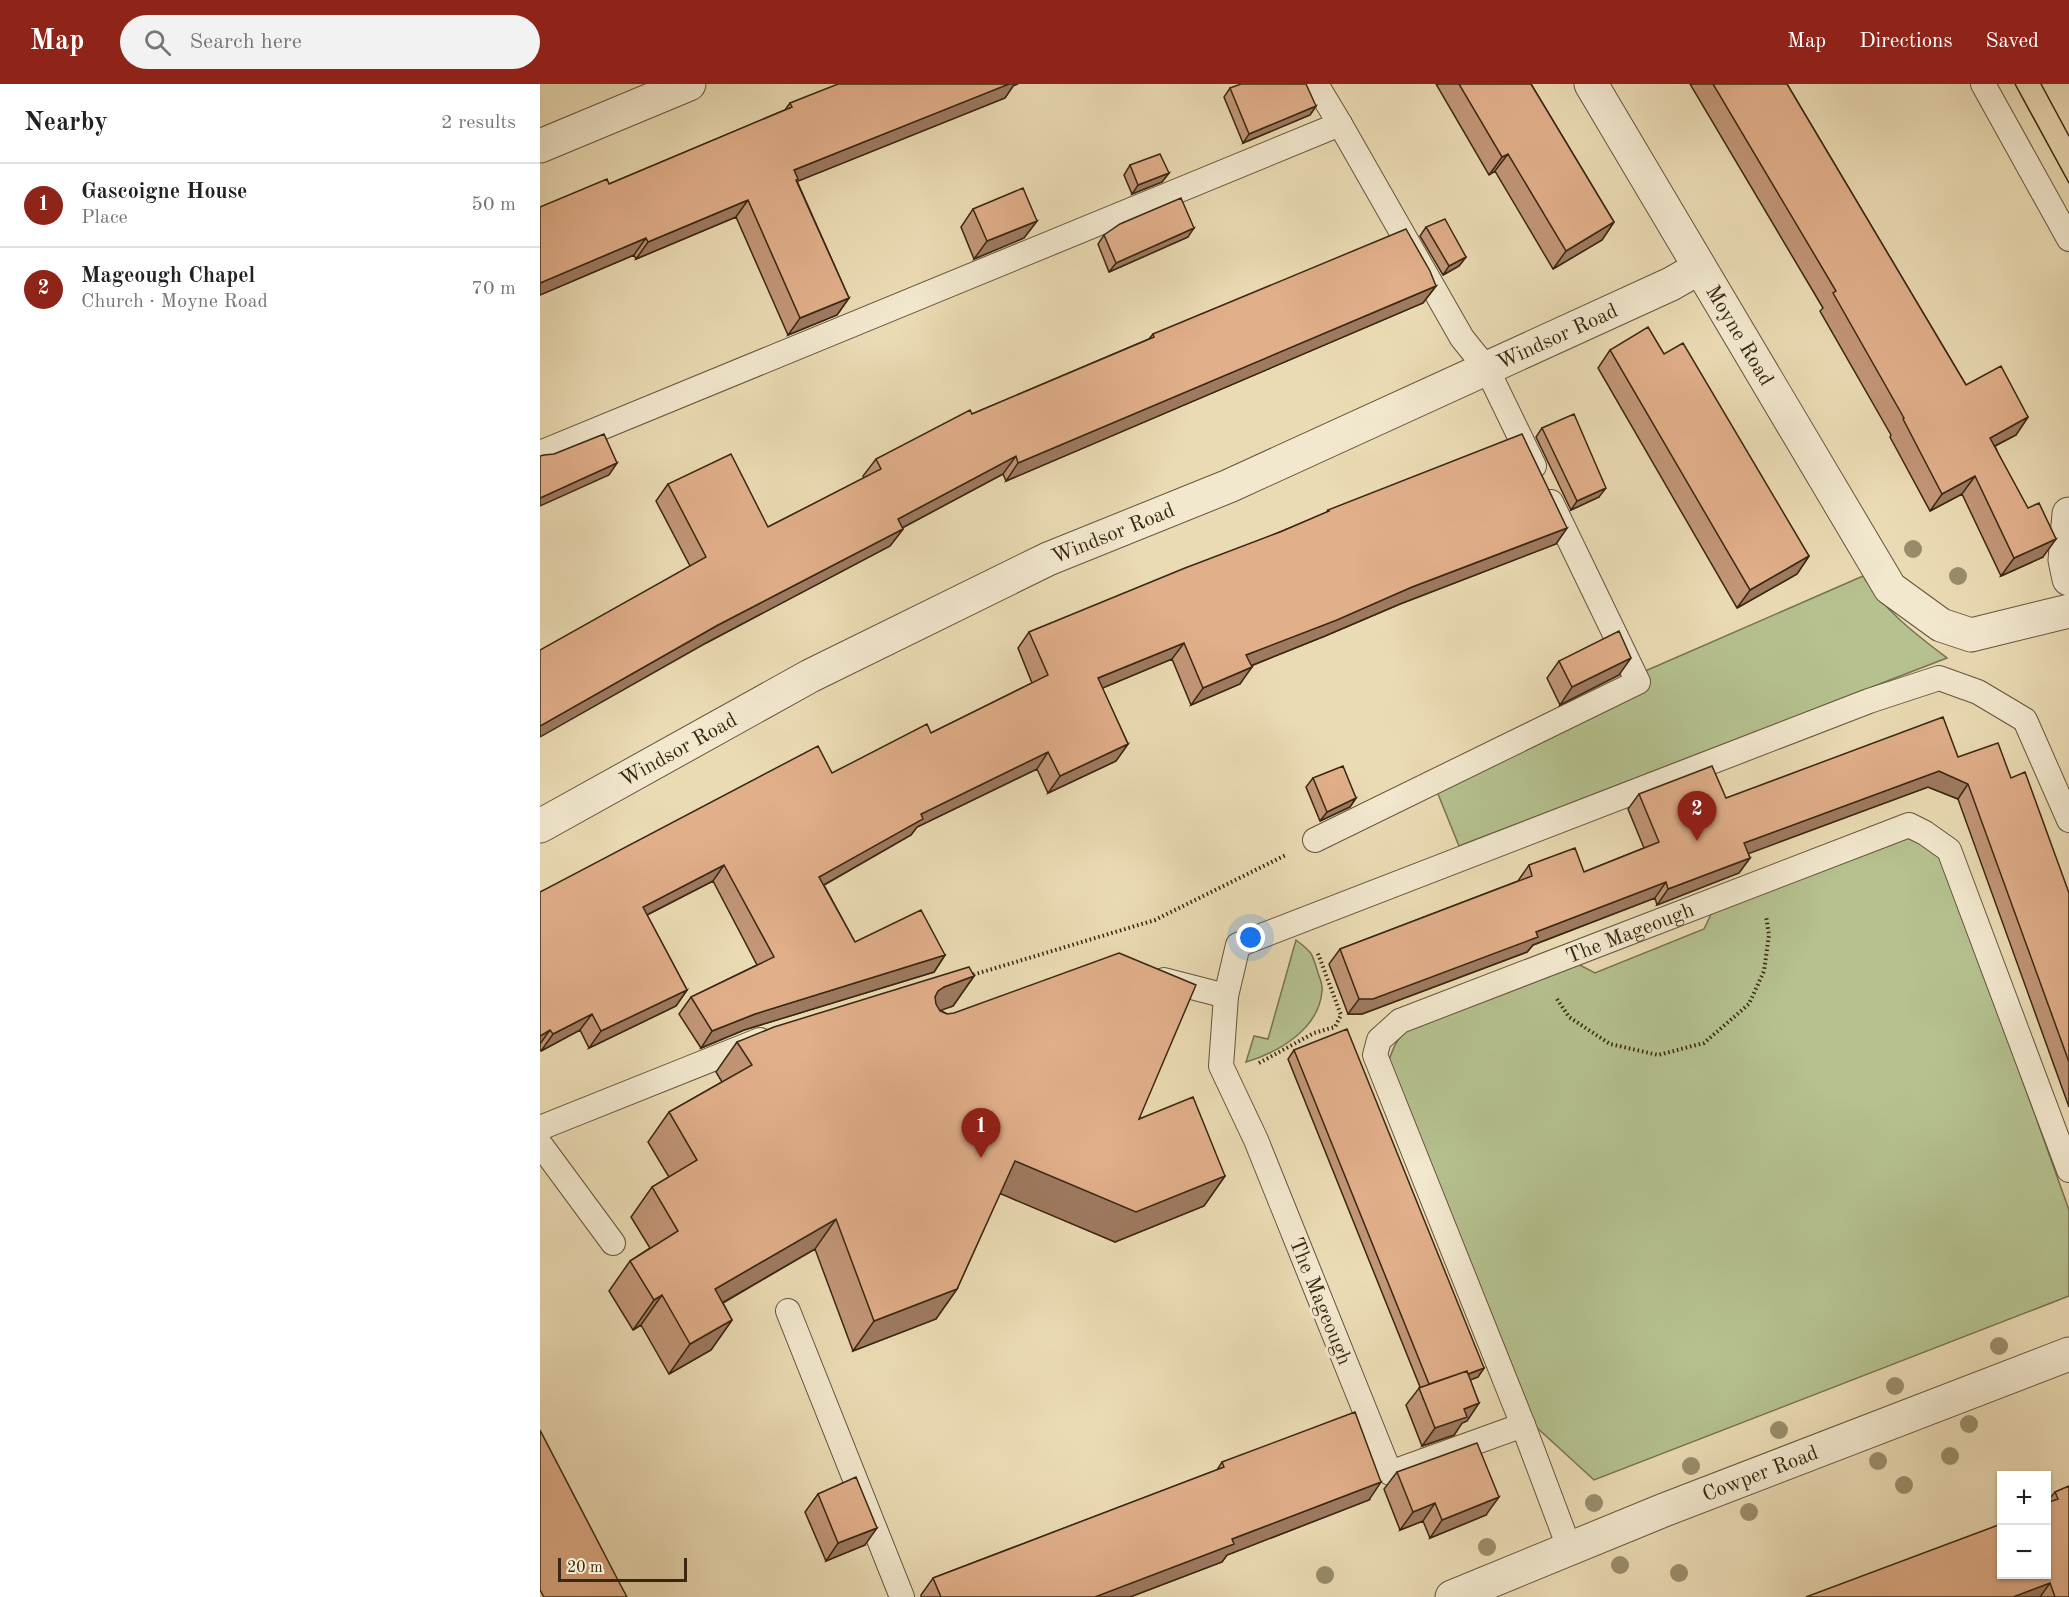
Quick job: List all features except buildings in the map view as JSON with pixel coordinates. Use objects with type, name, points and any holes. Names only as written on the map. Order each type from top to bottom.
[{"type":"street","points":[[540,146],[689,84]]},
{"type":"street","name":"Moyne Road","points":[[1591,84],[1890,588],[1941,624],[1971,635],[2069,611]]},
{"type":"street","name":"Windsor Road","points":[[540,826],[810,676],[1048,559],[1229,486],[1671,284],[1699,268]]},
{"type":"street","points":[[2069,514],[2064,560],[2069,579]]},
{"type":"street","name":"Cowper Road","points":[[1452,1597],[1664,1510],[2069,1354]]},
{"type":"lane","points":[[1315,840],[1638,682],[1487,369],[1461,338],[1316,84]]},
{"type":"lane","points":[[1983,84],[2069,239]]},
{"type":"lane","points":[[540,453],[1340,124]]},
{"type":"lane","name":"The Mageough","points":[[1523,1425],[1390,1473],[1256,1140],[1221,1066],[1226,996],[1238,945],[1869,701],[1939,678],[1978,692],[2025,720],[2069,820]]},
{"type":"lane","name":"The Mageough","points":[[1570,1550],[1523,1425],[1374,1055],[1379,1040],[1400,1021],[1909,825],[1949,850],[2069,1170]]},
{"type":"lane","points":[[1138,974],[1226,996]]},
{"type":"lane","points":[[540,1128],[748,1044],[780,1034]]},
{"type":"lane","points":[[540,1144],[613,1243]]},
{"type":"lane","points":[[788,1311],[903,1597]]},
{"type":"path","points":[[967,977],[1155,920],[1315,840]]},
{"type":"path","points":[[1556,998],[1569,1017],[1610,1044],[1658,1055],[1704,1043],[1749,1004],[1764,971],[1769,935],[1766,912]]},
{"type":"path","points":[[1221,1066],[1252,1067],[1314,1033],[1335,1027],[1341,1015],[1305,920]]},
{"type":"green space","points":[[1863,576],[1891,611],[1947,658],[1459,846],[1436,789],[1643,672]]},
{"type":"green space","points":[[1903,834],[1942,855],[2069,1210],[2069,1296],[1594,1480],[1533,1424],[1387,1066],[1392,1051],[1402,1035],[1420,1021],[1576,963],[1595,973],[1704,929],[1714,908]]},
{"type":"green space","points":[[1296,940],[1309,951],[1314,961],[1322,986],[1319,1005],[1314,1017],[1295,1037],[1271,1052],[1246,1062],[1254,1036],[1268,1039]]},
{"type":"tram line","points":[[2015,84],[2069,183]]},
{"type":"tram line","points":[[2041,84],[2069,136]]},
{"type":"place","name":"Mageough Chapel","points":[[1697,841]]},
{"type":"place","name":"Gascoigne House","points":[[981,1158]]}]
